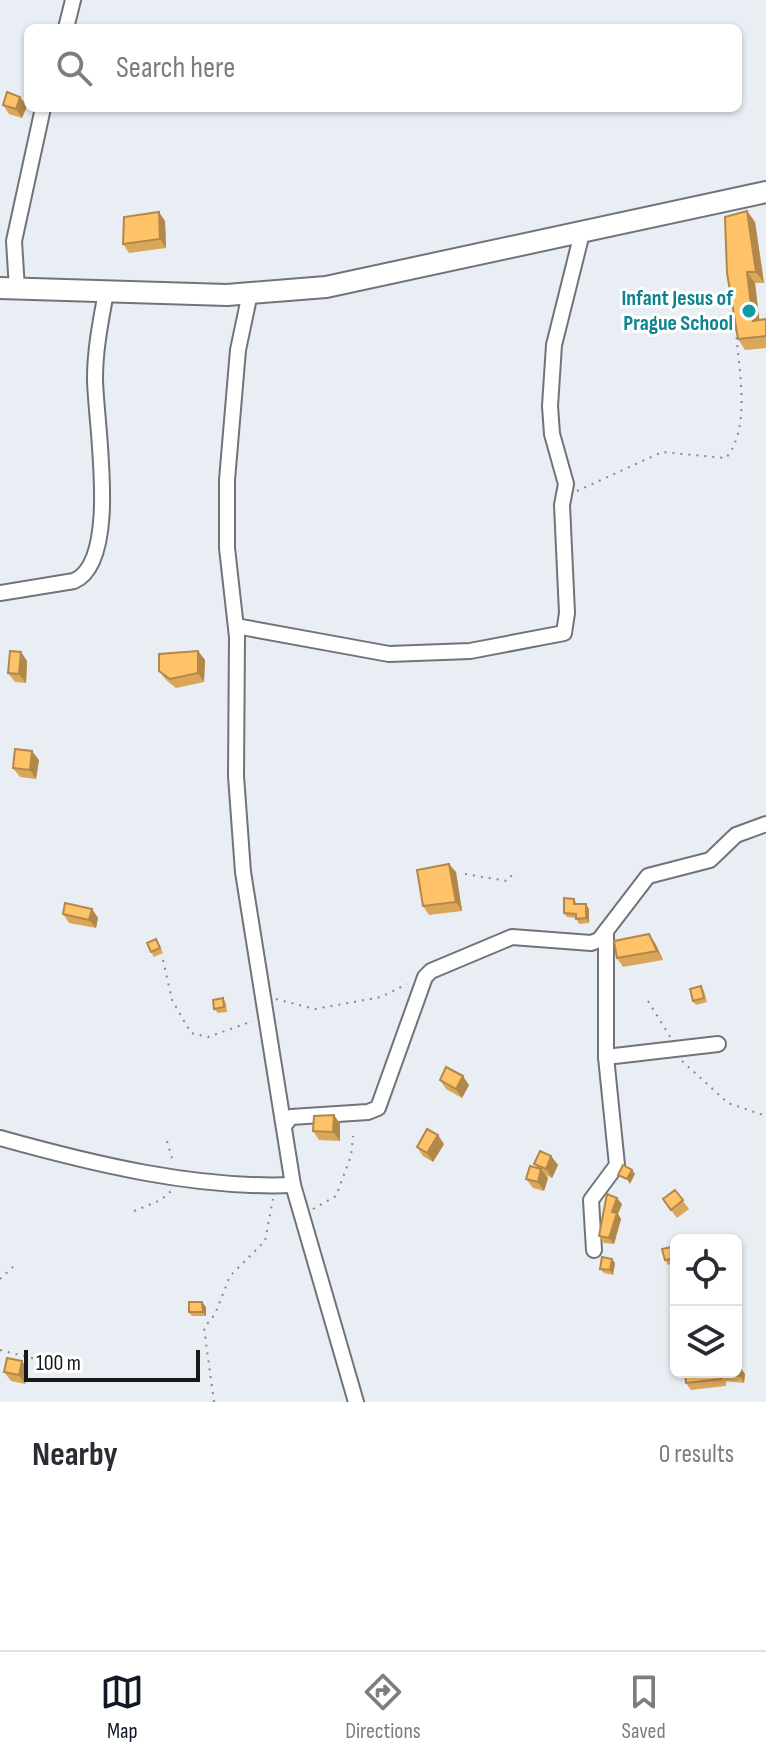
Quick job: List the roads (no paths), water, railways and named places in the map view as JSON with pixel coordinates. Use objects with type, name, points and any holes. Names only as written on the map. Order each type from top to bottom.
[{"type":"street","points":[[67,24],[73,0]]},
{"type":"street","points":[[42,112],[14,241],[8,288],[250,293],[326,287],[766,192]]},
{"type":"street","points":[[236,626],[389,654],[470,651],[560,635],[565,631],[567,613],[562,512],[565,476],[550,422],[552,360],[567,281],[582,233]]},
{"type":"street","points":[[0,593],[74,581],[84,576],[92,563],[101,515],[102,469],[95,375],[106,292]]},
{"type":"street","points":[[250,293],[238,350],[227,480],[227,548],[236,626],[238,827],[293,1185],[327,1292],[356,1402]]},
{"type":"street","points":[[284,1126],[291,1117],[378,1108],[424,979],[444,963],[512,937],[591,943],[599,940],[606,926],[648,876],[710,860],[736,835],[766,824]]},
{"type":"street","points":[[594,1250],[591,1200],[617,1165],[606,1057],[606,926]]},
{"type":"street","points":[[606,1057],[718,1044]]},
{"type":"street","points":[[0,1138],[104,1164],[275,1186],[293,1185]]},
{"type":"place","name":"Infant Jesus of Prague School","points":[[749,311]]}]
